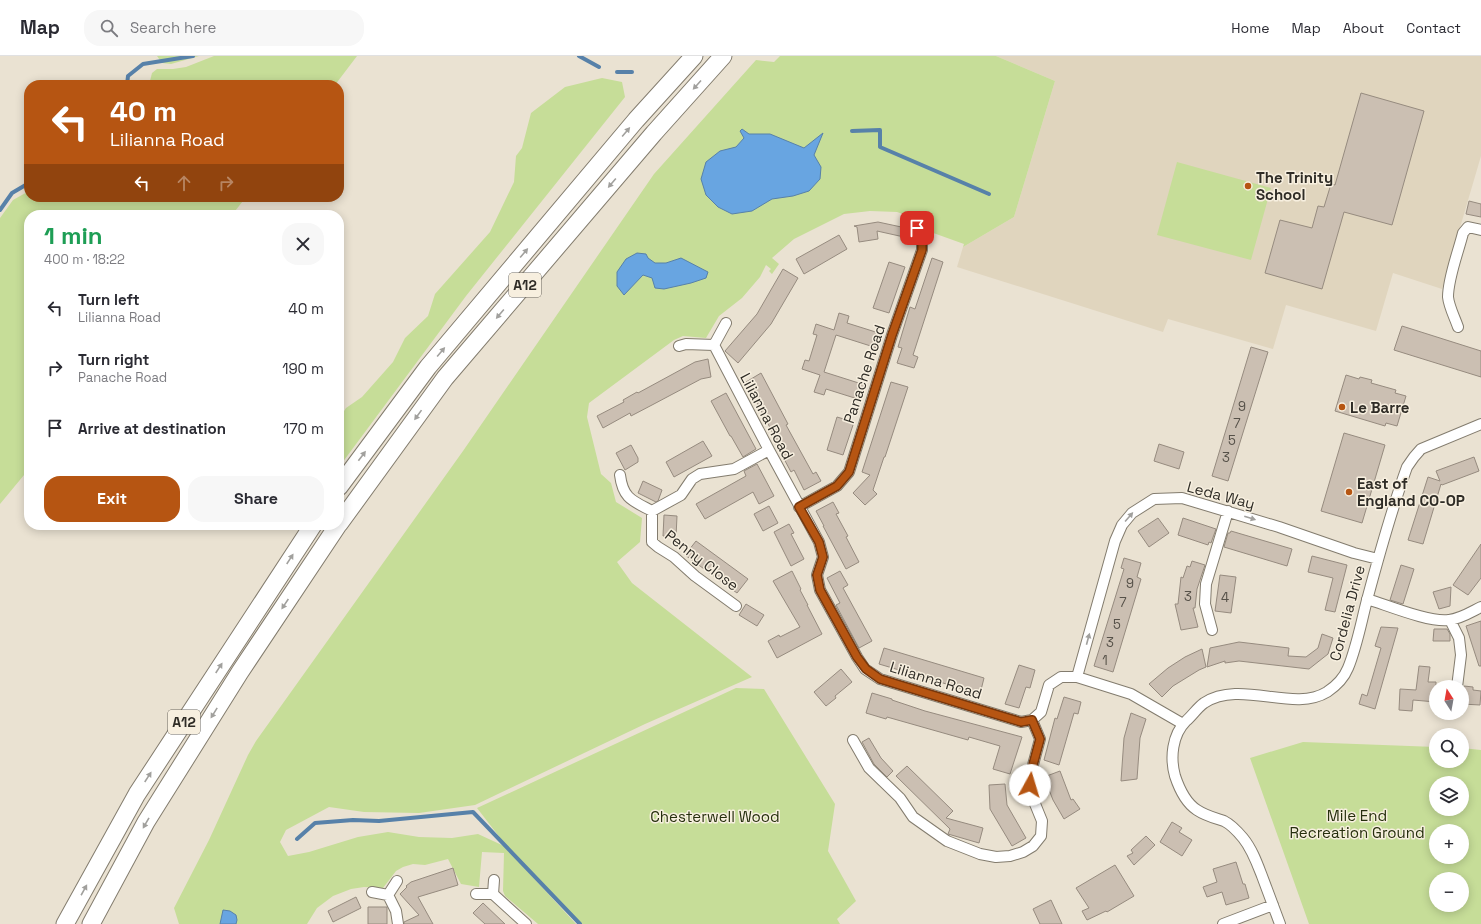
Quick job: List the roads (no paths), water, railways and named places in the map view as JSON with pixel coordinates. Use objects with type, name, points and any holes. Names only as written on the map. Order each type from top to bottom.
[{"type":"highway","name":"A12","points":[[344,481],[428,367],[636,120],[694,56]]},
{"type":"highway","name":"A12","points":[[344,517],[445,378],[654,133],[723,56]]},
{"type":"highway","name":"A12","points":[[65,924],[137,794],[310,530]]},
{"type":"highway","name":"A12","points":[[91,924],[146,822],[240,672],[335,530]]},
{"type":"street","points":[[1458,327],[1448,298],[1450,285],[1463,233],[1468,226],[1481,230]]},
{"type":"street","name":"Panache Road","points":[[799,507],[837,486],[849,472],[892,335],[922,250],[922,239],[917,228]]},
{"type":"street","points":[[679,346],[686,344],[714,345],[726,323]]},
{"type":"street","name":"Lilianna Road","points":[[714,345],[819,542],[823,557],[817,575],[820,590],[848,643],[866,669],[880,679],[1021,722],[1032,720]]},
{"type":"street","name":"Cordelia Drive","points":[[1280,924],[1255,859],[1245,840],[1238,832],[1224,822],[1197,810],[1189,802],[1178,784],[1173,767],[1172,756],[1178,732],[1183,724],[1204,703],[1216,698],[1235,694],[1299,699],[1315,697],[1326,692],[1343,678],[1348,669],[1360,632],[1378,559],[1407,467],[1414,456],[1421,449],[1481,424]]},
{"type":"street","points":[[620,475],[622,486],[626,495],[638,504],[652,511],[681,495],[692,479],[700,474],[734,469],[769,450]]},
{"type":"street","name":"Leda Way","points":[[1077,677],[1115,542],[1122,525],[1132,513],[1154,499],[1182,498],[1228,511],[1378,559]]},
{"type":"street","name":"Penny Close","points":[[652,511],[652,542],[658,548],[674,557],[695,576],[736,606]]},
{"type":"street","points":[[1212,630],[1205,604],[1206,584],[1228,511]]},
{"type":"street","points":[[1367,599],[1428,619],[1441,621],[1450,620],[1481,607]]},
{"type":"street","points":[[1450,620],[1459,638],[1461,655],[1458,680]]},
{"type":"street","points":[[854,740],[869,768],[900,798],[913,817],[947,841],[980,854],[996,857],[1010,856],[1023,852],[1033,846],[1041,836],[1042,821],[1031,794],[1030,776],[1040,739],[1032,720],[1041,712],[1049,685],[1061,677],[1077,677],[1131,694],[1183,724]]},
{"type":"street","points":[[493,894],[494,880]]},
{"type":"street","points":[[388,895],[397,881]]},
{"type":"street","points":[[372,892],[388,895]]},
{"type":"street","points":[[476,894],[493,894],[526,924]]},
{"type":"street","points":[[388,895],[396,911],[398,924]]},
{"type":"street","points":[[1223,924],[1273,905]]},
{"type":"water","points":[[742,129],[749,134],[770,134],[804,148],[823,133],[814,155],[821,167],[820,179],[809,191],[793,196],[772,199],[752,211],[732,214],[718,207],[706,195],[701,179],[706,162],[720,151],[736,147],[744,138],[740,131]]},
{"type":"water","points":[[637,253],[646,254],[648,258],[655,263],[666,263],[681,258],[708,272],[706,278],[664,289],[655,288],[652,278],[643,275],[624,295],[617,286],[617,272],[626,259]]},
{"type":"water","points":[[223,910],[230,911],[236,915],[236,924],[220,924]]},
{"type":"waterway","points":[[128,80],[128,76],[143,64],[193,56]]},
{"type":"waterway","points":[[579,56],[599,67]]},
{"type":"waterway","points":[[617,72],[632,72]]},
{"type":"waterway","points":[[852,131],[880,130],[880,147],[989,194]]},
{"type":"waterway","points":[[0,210],[12,193],[24,186]]},
{"type":"waterway","points":[[297,839],[315,823],[353,820],[379,821],[473,812],[580,924]]},
{"type":"place","name":"The Trinity School","points":[[1248,186]]},
{"type":"place","name":"Le Barre","points":[[1342,407]]},
{"type":"place","name":"East of England CO-OP","points":[[1349,492]]},
{"type":"park label","name":"Chesterwell Wood","points":[[715,816]]},
{"type":"park label","name":"Mile End Recreation Ground","points":[[1357,824]]}]
